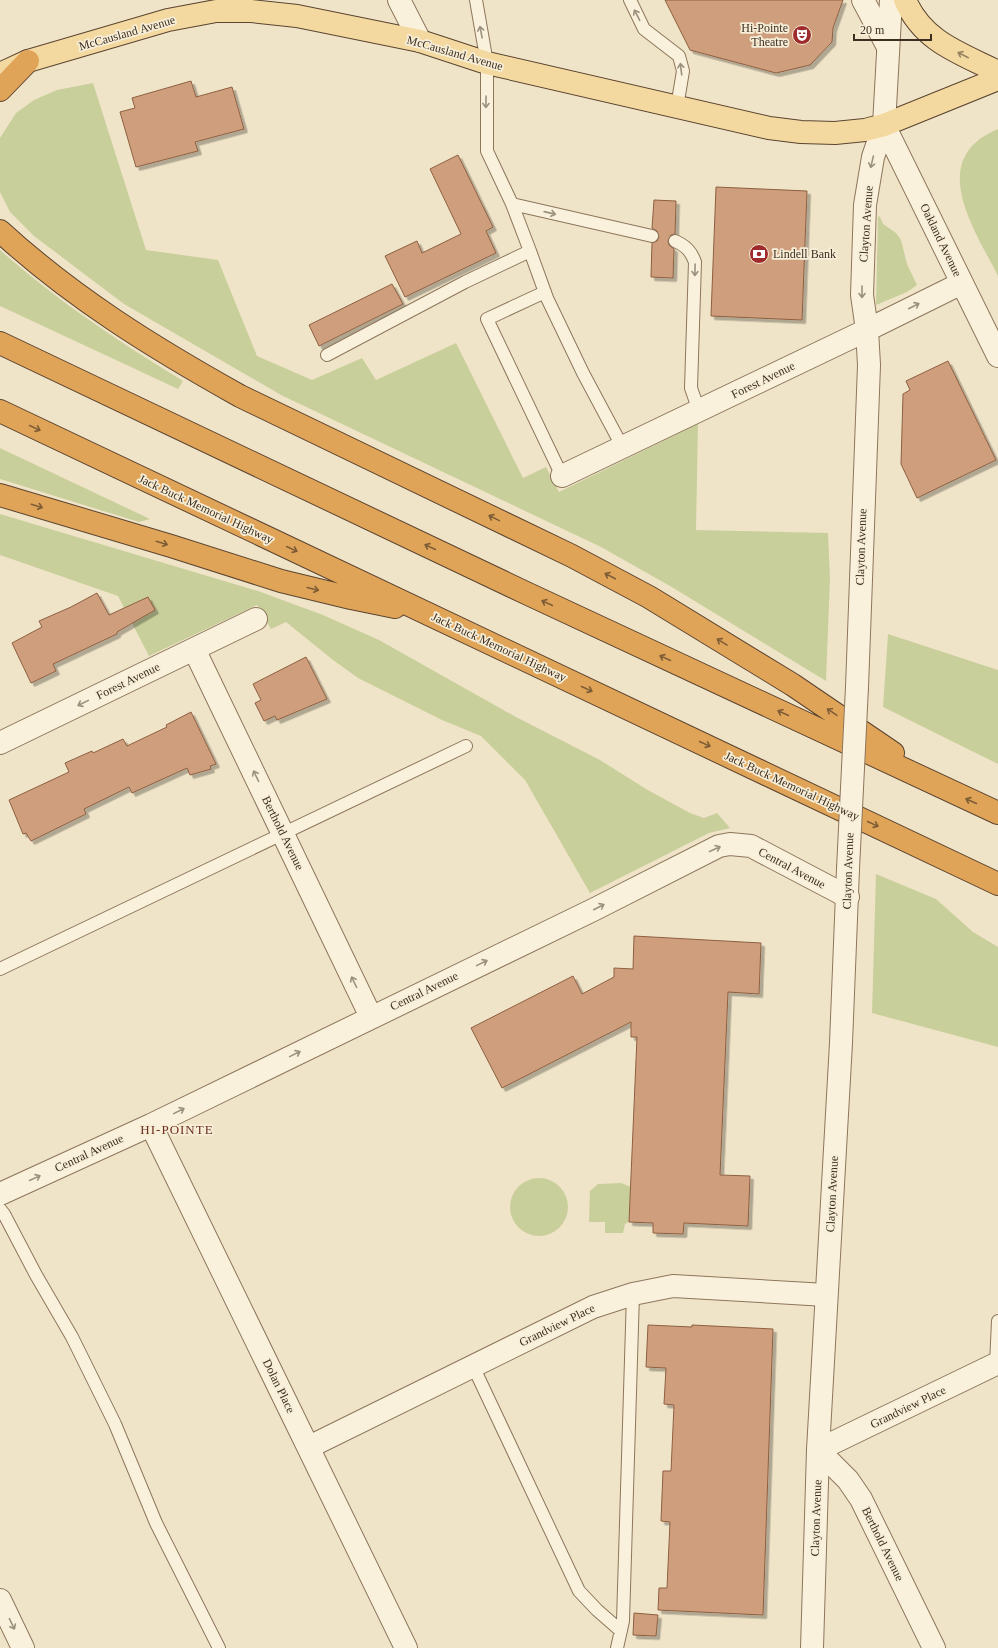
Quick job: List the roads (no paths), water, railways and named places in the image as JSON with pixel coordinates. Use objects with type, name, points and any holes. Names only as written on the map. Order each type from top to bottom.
[{"type":"highway","points":[[0,90],[28,61]]},
{"type":"highway","points":[[0,231],[54,277],[101,312],[137,336],[184,364],[240,396],[572,556],[649,597],[793,685],[945,789]]},
{"type":"highway","points":[[0,343],[512,586],[998,813]]},
{"type":"highway","name":"Jack Buck Memorial Highway","points":[[0,411],[998,884]]},
{"type":"highway","points":[[0,495],[281,581],[351,598],[426,612]]},
{"type":"main road","points":[[906,0],[916,21],[935,39],[998,72]]},
{"type":"main road","name":"McCausland Avenue","points":[[0,74],[28,61],[168,20],[216,11],[251,11],[297,16],[420,41],[487,63],[769,128],[801,132],[835,133],[865,130],[884,125],[998,79]]},
{"type":"main road","name":"McCausland Avenue","points":[[0,64],[28,61]]},
{"type":"street","points":[[399,0],[420,41]]},
{"type":"street","points":[[864,0],[888,48]]},
{"type":"street","name":"Clayton Avenue","points":[[812,1648],[818,1450],[848,897],[869,365],[867,330],[862,296],[865,206],[873,157],[884,125],[891,0]]},
{"type":"street","name":"Oakland Avenue","points":[[884,125],[998,356]]},
{"type":"street","name":"Forest Avenue","points":[[562,476],[623,448],[962,283]]},
{"type":"street","name":"Forest Avenue","points":[[0,743],[256,619]]},
{"type":"street","name":"Berthold Avenue","points":[[194,649],[371,1017]]},
{"type":"street","name":"Central Avenue","points":[[0,1194],[152,1125],[595,909],[719,846],[730,844],[751,846],[848,897]]},
{"type":"street","name":"Dolan Place","points":[[152,1125],[406,1648]]},
{"type":"street","name":"Grandview Place","points":[[309,1447],[593,1307],[633,1294],[674,1286],[826,1295]]},
{"type":"street","name":"Grandview Place","points":[[818,1450],[997,1364]]},
{"type":"street","name":"Berthold Avenue","points":[[818,1450],[848,1480],[861,1499],[934,1648]]},
{"type":"street","points":[[0,1600],[23,1648]]},
{"type":"lane","points":[[476,0],[487,63],[486,146],[491,161],[512,204],[545,292],[583,373],[623,448]]},
{"type":"lane","points":[[630,0],[644,29],[679,56],[683,71],[677,107]]},
{"type":"lane","points":[[512,204],[652,236]]},
{"type":"lane","points":[[675,241],[685,246],[692,253],[695,262],[691,388],[699,411]]},
{"type":"lane","points":[[327,355],[465,282],[530,251]]},
{"type":"lane","points":[[545,292],[487,319],[562,476]]},
{"type":"lane","points":[[0,969],[466,746]]},
{"type":"lane","points":[[0,1209],[72,1337],[115,1424],[156,1523],[219,1648]]},
{"type":"lane","points":[[617,1648],[623,1621],[633,1294]]},
{"type":"lane","points":[[997,1364],[998,1321]]},
{"type":"lane","points":[[473,1366],[579,1591],[621,1632]]},
{"type":"place","name":"Hi-Pointe Theatre","points":[[802,35]]},
{"type":"place","name":"Lindell Bank","points":[[759,254]]},
{"type":"district","name":"HI-POINTE","points":[[177,1129]]}]
